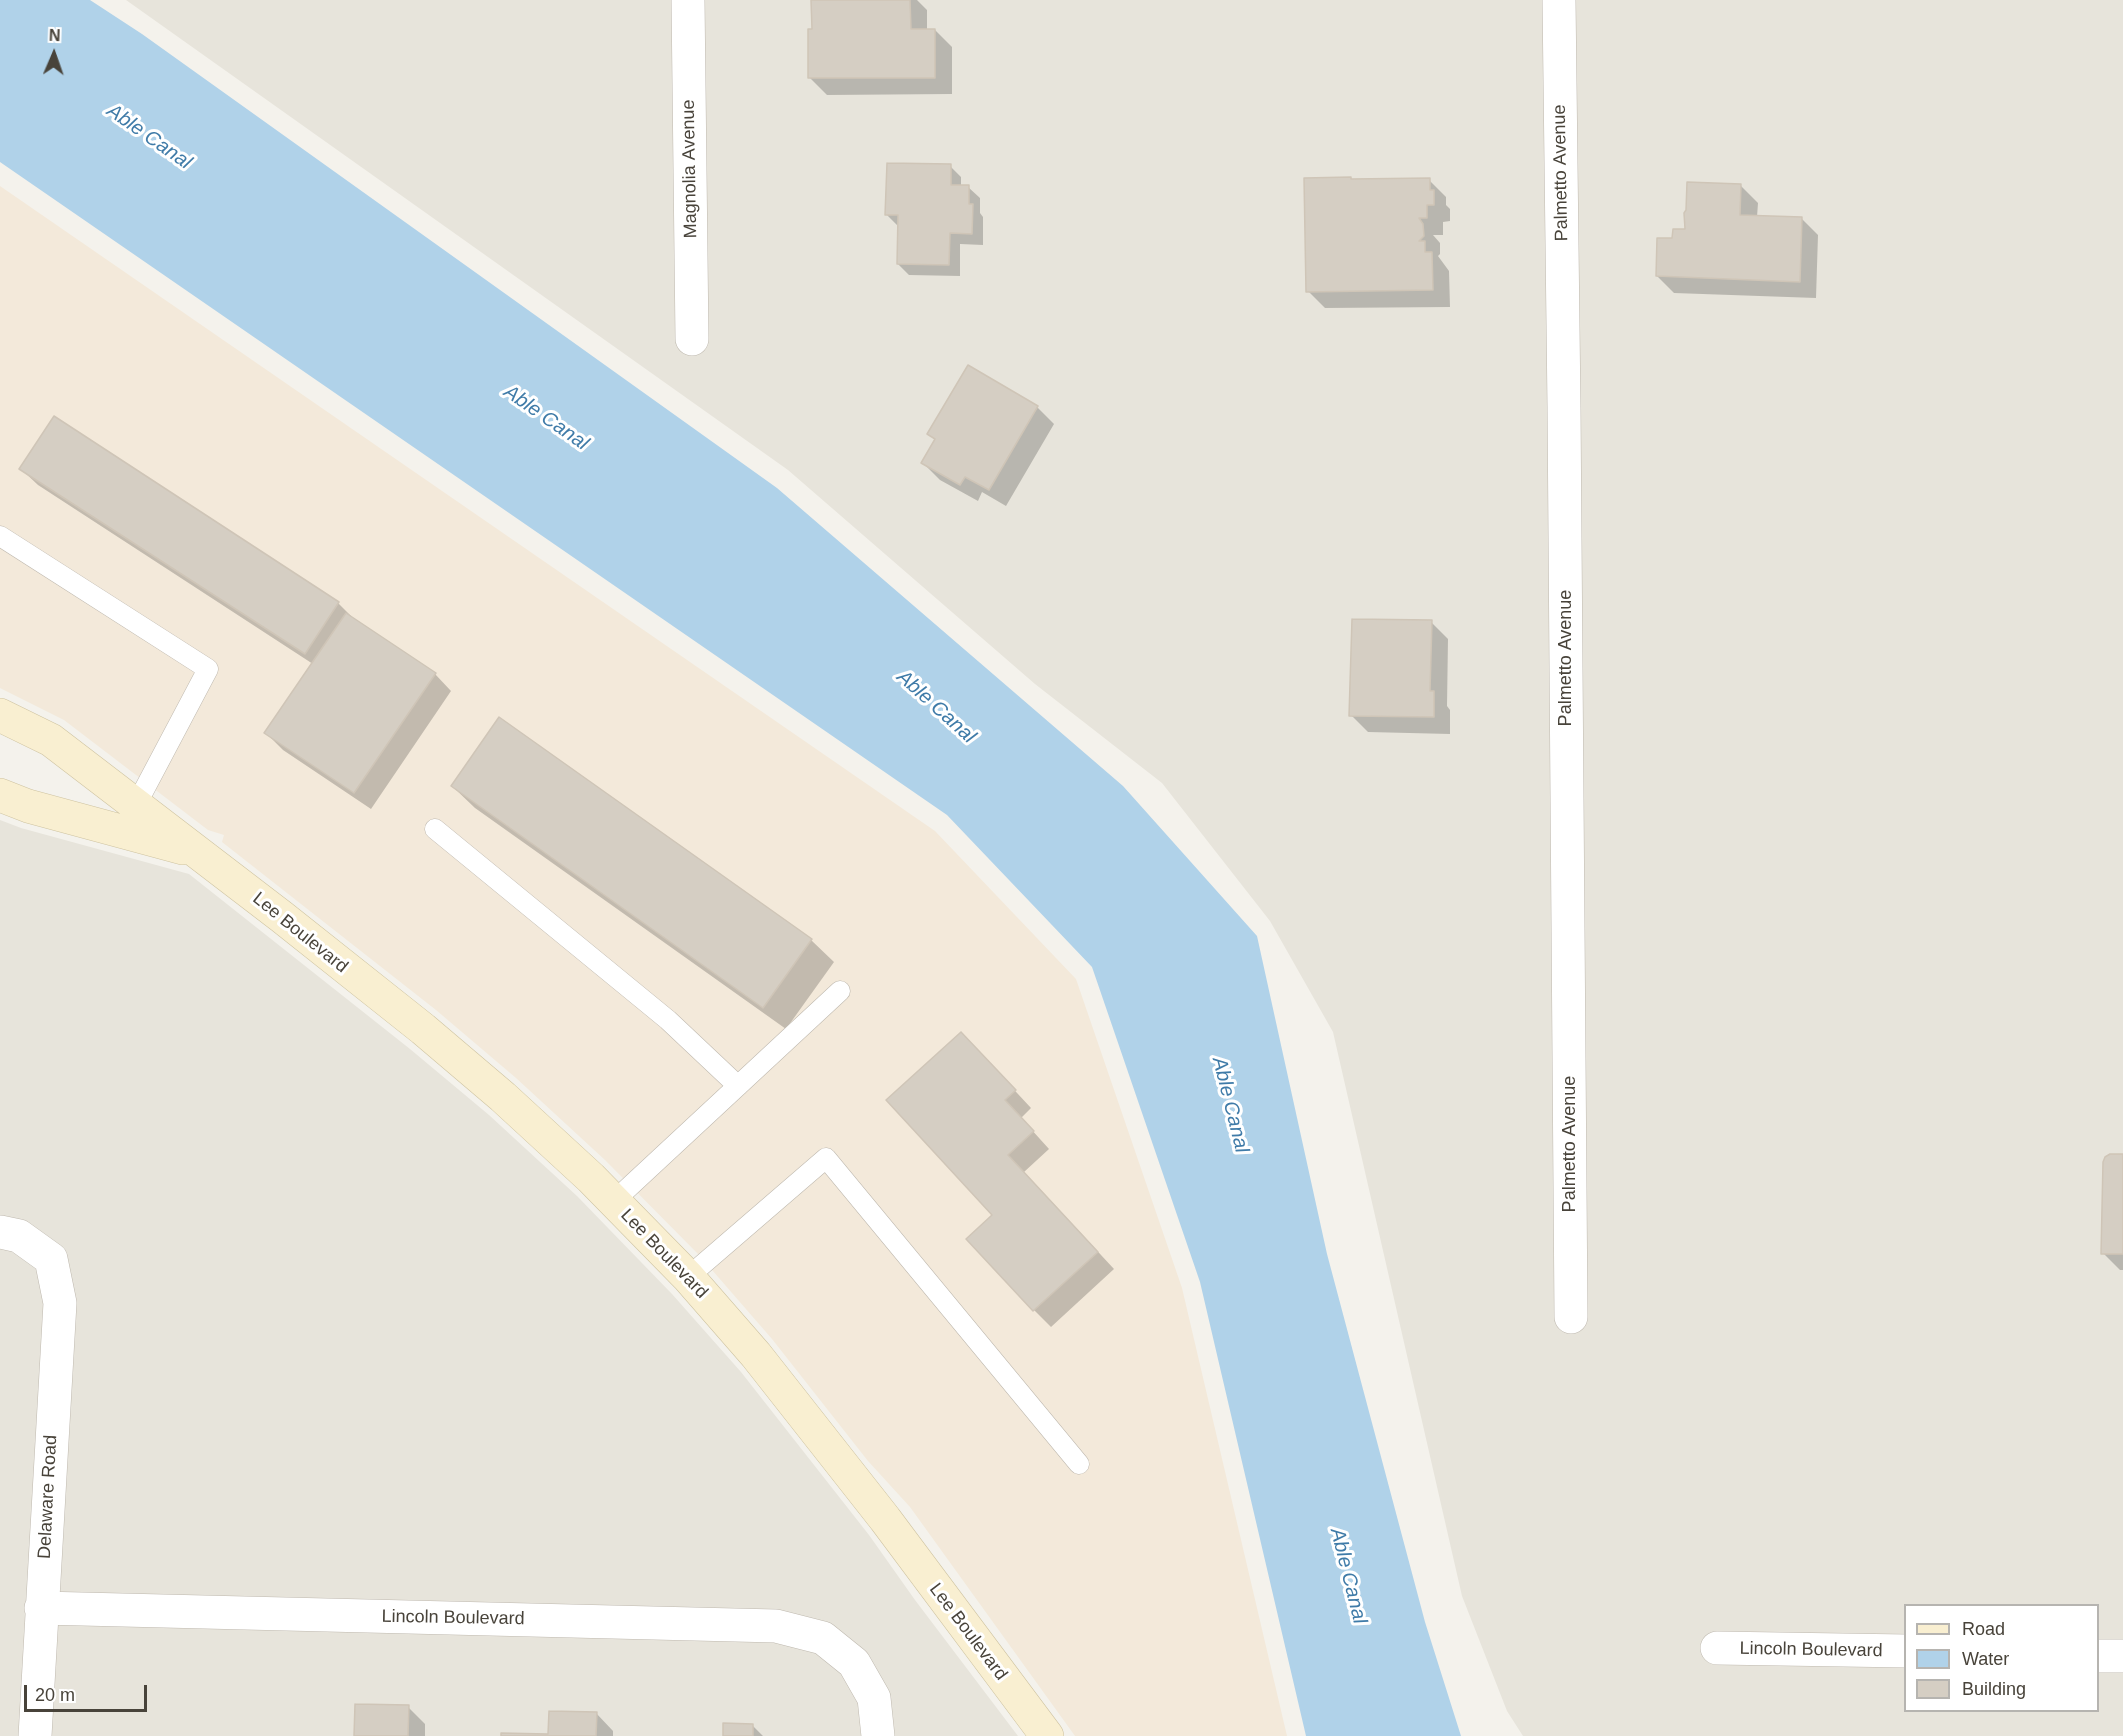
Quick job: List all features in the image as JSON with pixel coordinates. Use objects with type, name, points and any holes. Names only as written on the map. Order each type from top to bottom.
[{"type":"main road","name":"Lee Boulevard","points":[[0,714],[51,740],[198,852],[423,1029],[503,1097],[591,1178],[688,1277],[756,1355],[1047,1736]]},
{"type":"main road","name":"Lee Boulevard","points":[[0,795],[28,806],[198,852]]},
{"type":"street","name":"Magnolia Avenue","points":[[688,0],[692,339]]},
{"type":"street","name":"Palmetto Avenue","points":[[1559,0],[1571,1317]]},
{"type":"street","name":"Delaware Road","points":[[0,1232],[19,1236],[51,1259],[60,1303],[35,1736]]},
{"type":"street","name":"Lincoln Boulevard","points":[[41,1608],[776,1626],[823,1638],[854,1663],[874,1698],[878,1736]]},
{"type":"street","name":"Lincoln Boulevard","points":[[1717,1648],[1904,1651]]},
{"type":"street","points":[[2099,1656],[2123,1656]]},
{"type":"lane","points":[[0,536],[208,669],[136,805]]},
{"type":"lane","points":[[435,829],[668,1020],[738,1086]]},
{"type":"lane","points":[[614,1201],[840,991]]},
{"type":"lane","points":[[688,1277],[826,1158],[1079,1464]]},
{"type":"shaded area","points":[[126,0],[2123,0],[2123,1736],[1523,1736],[1507,1711],[1462,1596],[1333,1032],[1270,921],[1162,783],[1035,684],[788,470]]},
{"type":"shaded area","points":[[0,186],[935,831],[1076,979],[1182,1288],[1287,1736],[1075,1736],[910,1507],[868,1461],[772,1339],[699,1255],[605,1160],[516,1078],[436,1010],[222,842],[224,835],[208,830],[64,720],[0,688]]},
{"type":"shaded area","points":[[0,820],[21,828],[189,874],[410,1049],[489,1115],[577,1196],[672,1294],[741,1372],[869,1535],[1018,1736],[0,1736]]},
{"type":"water","name":"Able Canal","points":[[0,0],[90,0],[142,34],[777,488],[1123,786],[1257,936],[1327,1254],[1425,1622],[1461,1736],[1306,1736],[1200,1282],[1092,967],[947,815],[0,162]]},
{"type":"building","points":[[811,0],[910,0],[911,29],[935,29],[935,78],[808,78],[808,29],[812,29]]},
{"type":"building","points":[[887,163],[951,164],[951,185],[969,185],[969,204],[973,204],[972,234],[950,233],[949,265],[897,264],[898,215],[885,215]]},
{"type":"building","points":[[1351,177],[1351,179],[1430,178],[1430,190],[1434,190],[1434,205],[1427,205],[1427,218],[1419,218],[1423,224],[1424,236],[1419,241],[1425,241],[1425,252],[1432,252],[1433,290],[1306,292],[1304,178]]},
{"type":"building","points":[[1687,182],[1741,184],[1740,215],[1802,217],[1800,282],[1656,276],[1657,238],[1672,238],[1673,229],[1685,229]]},
{"type":"building","points":[[968,365],[1038,406],[989,490],[965,477],[960,485],[921,463],[935,439],[927,434]]},
{"type":"building","points":[[54,416],[339,602],[305,654],[19,469]]},
{"type":"building","points":[[346,613],[436,673],[354,793],[264,733]]},
{"type":"building","points":[[1352,619],[1432,620],[1430,691],[1434,691],[1434,717],[1349,716]]},
{"type":"building","points":[[499,717],[812,939],[763,1008],[451,786]]},
{"type":"building","points":[[961,1032],[1016,1090],[1005,1100],[1034,1131],[1008,1155],[1098,1252],[1033,1311],[966,1239],[992,1215],[886,1100]]},
{"type":"building","points":[[2110,1154],[2123,1154],[2123,1254],[2101,1254],[2103,1162]]},
{"type":"building","points":[[355,1704],[409,1705],[408,1736],[354,1736]]},
{"type":"building","points":[[549,1711],[597,1712],[596,1736],[501,1736],[501,1733],[548,1734]]},
{"type":"building","points":[[723,1723],[753,1724],[753,1736],[723,1736]]}]
